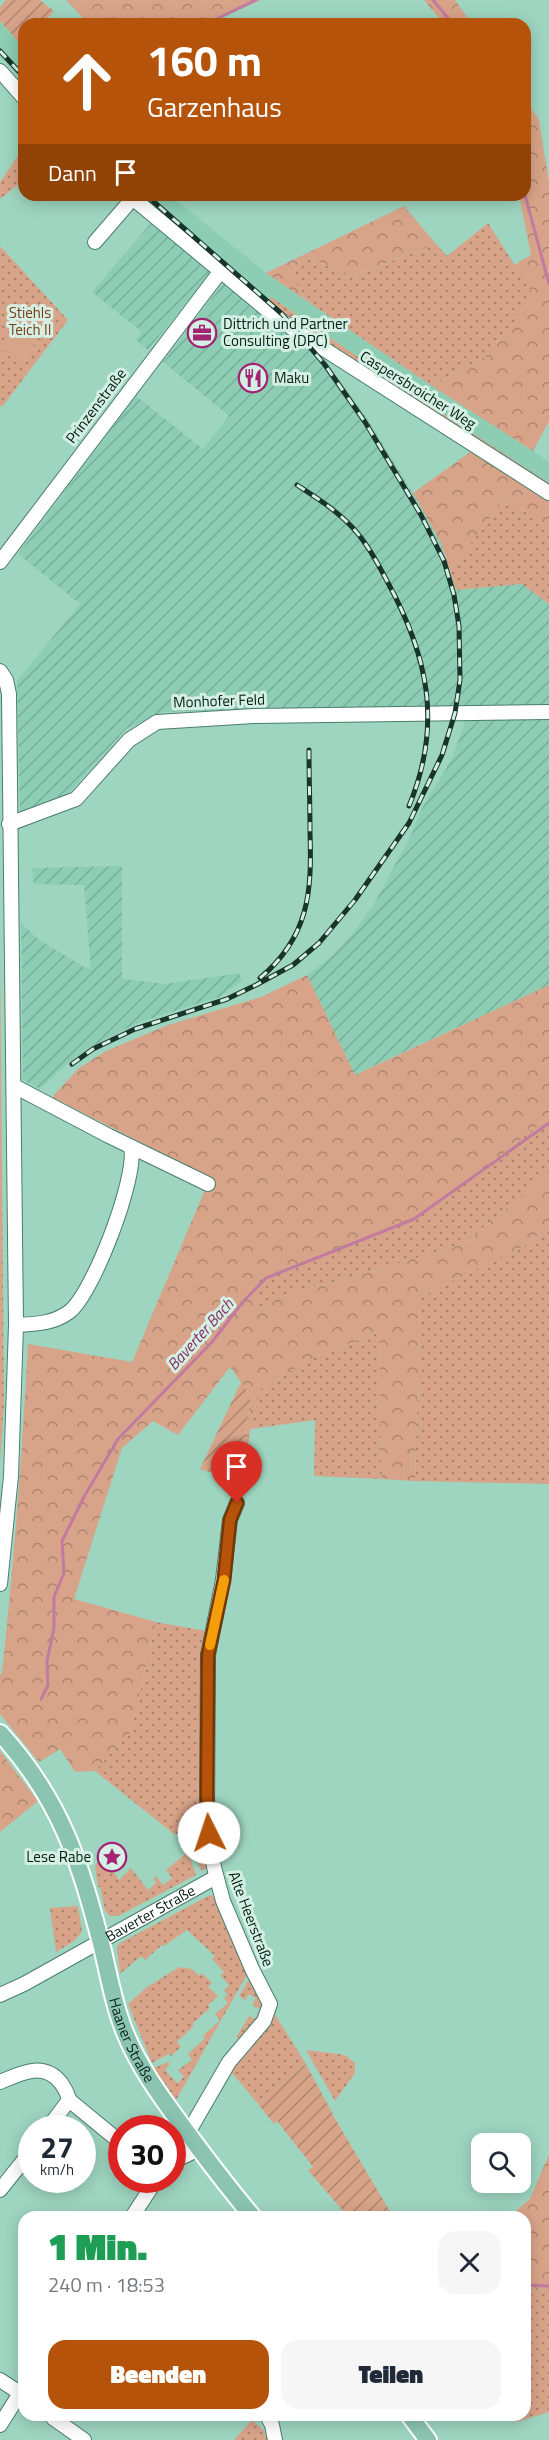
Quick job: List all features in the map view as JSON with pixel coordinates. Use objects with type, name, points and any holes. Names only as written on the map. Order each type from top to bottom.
[{"type":"main road","name":"Baverter Straße","points":[[0,1733],[37,1779],[61,1820],[84,1880],[100,1941]]},
{"type":"main road","name":"Haaner Straße","points":[[100,1941],[120,2020],[145,2074],[199,2149],[248,2211]]},
{"type":"main road","points":[[414,2421],[428,2440]]},
{"type":"street","points":[[0,71],[18,91]]},
{"type":"street","name":"Caspersbroicher Weg","points":[[95,242],[128,201]]},
{"type":"street","name":"Caspersbroicher Weg","points":[[136,201],[220,272],[299,333],[549,493]]},
{"type":"street","name":"Prinzenstraße","points":[[0,562],[220,272]]},
{"type":"street","points":[[0,670],[6,680],[9,694],[4,823],[14,1086],[16,1325],[11,1466],[0,1584]]},
{"type":"street","name":"Monhofer Feld","points":[[4,823],[76,799],[129,740],[157,722],[254,716],[549,711]]},
{"type":"street","points":[[14,1086],[208,1184]]},
{"type":"street","points":[[16,1325],[54,1320],[70,1311],[80,1300],[98,1266],[116,1221],[132,1160],[131,1147]]},
{"type":"street","name":"Alte Heerstraße","points":[[186,2136],[229,2062],[264,2021],[270,2004],[237,1936],[216,1877],[207,1817],[207,1670],[214,1617],[224,1580],[230,1520],[237,1503]]},
{"type":"street","name":"Baverter Straße","points":[[100,1941],[216,1877]]},
{"type":"street","points":[[0,1995],[100,1941]]},
{"type":"street","points":[[0,2082],[31,2070],[44,2070],[51,2073],[60,2081],[68,2093],[69,2100],[108,2132]]},
{"type":"street","points":[[58,2115],[69,2100]]},
{"type":"street","points":[[186,2155],[199,2149]]},
{"type":"street","points":[[0,2190],[18,2168]]},
{"type":"street","points":[[136,2211],[148,2193]]},
{"type":"street","points":[[0,2380],[18,2388]]},
{"type":"street","points":[[0,2425],[18,2396]]},
{"type":"street","points":[[57,2421],[84,2440]]},
{"type":"street","points":[[273,2421],[275,2440]]},
{"type":"shaded area","points":[[0,21],[18,41],[18,76],[0,56]]},
{"type":"shaded area","points":[[149,201],[177,201],[266,273],[549,462],[549,483],[387,377],[271,297],[266,304]]},
{"type":"shaded area","points":[[151,223],[211,272],[148,350],[136,340],[142,332],[92,292]]},
{"type":"shaded area","points":[[224,282],[320,353],[369,421],[413,493],[441,543],[456,590],[522,584],[549,604],[549,985],[354,1075],[307,975],[332,956],[355,931],[375,902],[412,833],[421,810],[451,760],[464,726],[463,708],[355,707],[163,712],[126,729],[68,794],[20,811],[17,681],[80,604],[18,554],[136,396],[203,449],[229,416],[163,362]]},
{"type":"shaded area","points":[[122,866],[122,979],[166,984],[239,973],[242,981],[219,997],[140,1022],[109,1037],[74,1058],[40,1089],[23,1080],[21,923],[38,939],[91,969],[84,885],[34,884],[32,868]]},
{"type":"green space","points":[[6,0],[40,0],[54,11],[48,18],[18,18],[18,41],[0,21],[0,7]]},
{"type":"green space","points":[[66,0],[261,0],[214,18],[83,18]]},
{"type":"green space","points":[[424,0],[455,0],[468,18],[439,18]]},
{"type":"green space","points":[[531,108],[539,120],[549,182],[549,421],[533,451],[432,386],[485,357],[512,325],[533,294],[514,265],[531,255],[520,201],[531,201]]},
{"type":"green space","points":[[18,156],[18,185],[0,199],[0,182]]},
{"type":"green space","points":[[404,206],[436,244],[353,276],[309,258],[297,264],[292,277],[307,301],[266,273]]},
{"type":"green space","points":[[488,223],[533,294],[512,325],[485,357],[432,386],[307,301],[292,277],[297,264],[309,258],[353,276],[436,244],[447,256]]},
{"type":"green space","name":"Stiehls Teich II","points":[[0,246],[68,320],[2,407],[0,405]]},
{"type":"green space","points":[[271,297],[387,377],[549,483],[549,490],[266,304]]},
{"type":"green space","points":[[32,304],[53,320],[19,364],[0,349],[0,344]]},
{"type":"green space","points":[[473,450],[549,499],[549,528],[505,498],[450,571],[441,543],[413,493]]},
{"type":"green space","points":[[505,498],[549,528],[549,604],[522,584],[456,590],[450,571]]},
{"type":"green space","points":[[0,937],[4,1405],[0,1463]]},
{"type":"green space","points":[[307,975],[355,1075],[549,985],[549,1117],[431,1210],[257,1280],[257,1309],[291,1293],[465,1243],[549,1173],[549,1226],[524,1246],[420,1297],[415,1481],[382,1479],[379,1332],[315,1357],[261,1388],[250,1431],[243,1483],[238,1481],[251,1396],[230,1367],[178,1435],[153,1421],[122,1448],[74,1599],[156,1622],[131,1731],[95,1771],[75,1772],[60,1749],[39,1762],[0,1714],[0,1676],[14,1549],[28,1344],[132,1362],[210,1178],[52,1097],[79,1068],[106,1051],[168,1025],[261,997]]},
{"type":"green space","points":[[549,1117],[549,1173],[465,1243],[291,1293],[257,1309],[257,1280],[341,1246],[507,1149]]},
{"type":"green space","points":[[549,1226],[549,1484],[415,1481],[420,1297],[524,1246]]},
{"type":"green space","points":[[379,1332],[382,1479],[314,1476],[315,1420],[250,1429],[261,1388],[315,1357]]},
{"type":"green space","points":[[241,1382],[251,1396],[238,1481],[200,1469]]},
{"type":"green space","points":[[156,1622],[206,1631],[208,1867],[202,1871],[183,1834],[174,1834],[95,1771],[131,1731]]},
{"type":"green space","points":[[0,1751],[38,1801],[0,1832]]},
{"type":"green space","points":[[188,1852],[196,1875],[118,1916],[110,1916],[105,1911],[100,1887],[98,1887],[95,1866],[97,1863],[115,1873],[119,1880],[131,1868],[148,1890],[156,1883],[155,1875],[163,1885],[172,1878],[166,1870]]},
{"type":"green space","points":[[210,1895],[217,1899],[249,1971],[176,2100],[154,2068],[168,2062],[170,2064],[165,2070],[177,2083],[184,2077],[178,2070],[192,2060],[188,2054],[220,2020],[215,2014],[228,2003],[224,1998],[228,1995],[224,1991],[229,1985],[220,1975],[224,1972],[212,1959],[215,1956],[187,1930],[164,1946],[162,1945],[145,1960],[141,1956],[120,1974],[117,1947],[120,1943]]},
{"type":"green space","points":[[78,1906],[82,1932],[73,1942],[56,1952],[50,1908]]},
{"type":"green space","points":[[179,1967],[192,1969],[199,1976],[202,1973],[212,1983],[208,1987],[218,1996],[208,2005],[210,2008],[192,2024],[194,2026],[177,2042],[181,2047],[171,2056],[169,2054],[152,2063],[128,2004],[147,1987]]},
{"type":"green space","points":[[251,1976],[263,1995],[265,2011],[240,2043],[237,2036],[249,2016],[255,2019],[260,2009],[252,2005],[256,1998],[249,1994],[245,2000],[239,1996]]},
{"type":"green space","points":[[274,2013],[306,2064],[258,2104],[228,2068]]},
{"type":"green space","points":[[306,2050],[345,2055],[355,2063],[355,2073],[335,2101]]},
{"type":"green space","points":[[306,2064],[390,2211],[343,2211],[308,2170],[313,2167],[277,2121],[274,2124],[258,2104]]},
{"type":"green space","points":[[549,2154],[549,2289],[531,2290],[531,2211],[516,2211],[530,2199]]},
{"type":"green space","points":[[549,2289],[549,2412],[531,2417],[531,2290]]},
{"type":"green space","points":[[253,2421],[264,2431],[267,2440],[234,2440]]},
{"type":"waterway","points":[[218,18],[256,0]]},
{"type":"waterway","points":[[433,0],[448,18]]},
{"type":"waterway","points":[[527,201],[549,284]]},
{"type":"waterway","name":"Baverter Bach","points":[[41,1699],[48,1685],[47,1661],[54,1628],[54,1597],[64,1573],[62,1541],[84,1497],[118,1439],[212,1342],[242,1303],[266,1278],[414,1219],[549,1123]]},
{"type":"waterway","points":[[531,2285],[549,2286]]},
{"type":"railway","points":[[0,51],[18,70]]},
{"type":"railway","points":[[72,1064],[93,1049],[135,1029],[227,999],[256,985],[293,965],[319,943],[355,900],[409,823],[442,755],[455,713],[460,680],[459,626],[454,595],[444,561],[421,515],[365,422],[325,365],[282,314],[153,201]]},
{"type":"railway","points":[[297,485],[339,515],[362,540],[387,581],[413,636],[426,691],[428,719],[426,747],[409,806]]},
{"type":"railway","points":[[260,978],[289,946],[298,930],[308,894],[310,875],[309,750]]},
{"type":"slow traffic","points":[[210,1645],[214,1617],[224,1580]]},
{"type":"place","name":"Dittrich und Partner Consulting (DPC)","points":[[202,333]]},
{"type":"place","name":"Maku","points":[[253,378]]},
{"type":"place","name":"Lese Rabe","points":[[112,1857]]},
{"type":"route","points":[[209,1833],[207,1817],[208,1655],[214,1617],[224,1580],[230,1520],[237,1503]]}]
